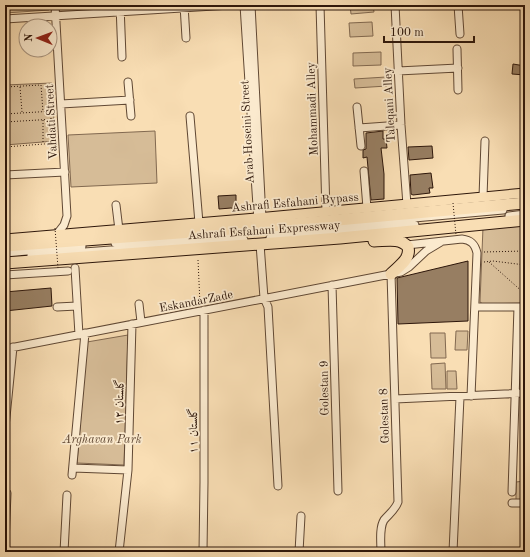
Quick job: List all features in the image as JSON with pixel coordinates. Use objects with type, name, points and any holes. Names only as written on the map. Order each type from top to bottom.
[{"type":"highway","name":"Ashrafi Esfahani Expressway","points":[[5,246],[61,234],[525,203]]},
{"type":"highway","name":"Ashrafi Esfahani Expressway","points":[[5,264],[340,238],[525,220]]},
{"type":"highway","points":[[340,238],[360,242],[398,241],[407,245],[409,250],[408,257],[391,274]]},
{"type":"main road","name":"Ashrafi Esfahani Bypass","points":[[5,239],[199,223],[260,221],[326,212],[525,193]]},
{"type":"street","name":"Vahdati Street","points":[[55,5],[67,216],[61,234]]},
{"type":"street","points":[[5,19],[56,16],[120,8],[230,5]]},
{"type":"street","name":"Arab Hoseini Street","points":[[244,5],[260,221]]},
{"type":"street","name":"Arab Hoseini Street","points":[[251,5],[260,221]]},
{"type":"street","name":"Mohammadi Alley","points":[[320,5],[326,212]]},
{"type":"street","name":"Taleqani Alley","points":[[396,5],[398,72],[407,205]]},
{"type":"street","points":[[458,5],[460,34]]},
{"type":"street","points":[[184,6],[186,38]]},
{"type":"street","points":[[120,8],[122,57]]},
{"type":"street","points":[[457,49],[458,90]]},
{"type":"street","points":[[398,72],[458,68]]},
{"type":"street","points":[[128,82],[131,116]]},
{"type":"street","points":[[61,111],[130,100]]},
{"type":"street","points":[[357,107],[361,146]]},
{"type":"street","points":[[190,116],[199,223]]},
{"type":"street","points":[[360,128],[401,126]]},
{"type":"street","points":[[483,197],[485,141]]},
{"type":"street","points":[[364,171],[367,208]]},
{"type":"street","points":[[5,175],[65,172]]},
{"type":"street","points":[[116,205],[119,230]]},
{"type":"street","points":[[5,252],[329,227],[525,208]]},
{"type":"street","points":[[5,258],[259,239],[458,222],[525,214]]},
{"type":"street","points":[[407,245],[469,240],[475,246],[477,253],[476,307],[471,396]]},
{"type":"street","name":"EskandarZade","points":[[5,349],[391,274],[405,270],[426,251],[441,242]]},
{"type":"street","points":[[260,244],[264,298],[268,307],[278,486]]},
{"type":"street","points":[[75,268],[77,306],[82,334],[72,471],[128,470]]},
{"type":"street","points":[[5,275],[68,271]]},
{"type":"street","name":"Golestan 8","points":[[381,552],[383,521],[396,507],[398,502],[391,274]]},
{"type":"street","name":"Golestan 9","points":[[332,285],[338,491]]},
{"type":"street","points":[[139,304],[141,322]]},
{"type":"street","points":[[57,307],[77,306]]},
{"type":"street","points":[[476,307],[521,307],[515,394],[512,492]]},
{"type":"street","name":"گلستان ۱۱","points":[[202,310],[204,482],[203,552]]},
{"type":"street","name":"گلستان ۱۲","points":[[119,552],[128,470],[132,324]]},
{"type":"street","points":[[5,427],[13,347]]},
{"type":"street","points":[[395,399],[525,393]]},
{"type":"street","points":[[453,552],[460,397]]},
{"type":"street","points":[[5,544],[7,494]]},
{"type":"street","points":[[64,552],[67,495]]},
{"type":"street","points":[[512,503],[525,503]]},
{"type":"street","points":[[299,552],[301,516]]},
{"type":"path","points":[[7,11],[9,5]]},
{"type":"path","points":[[40,5],[42,9]]},
{"type":"path","points":[[5,87],[41,85],[43,112]]},
{"type":"path","points":[[20,86],[22,113]]},
{"type":"path","points":[[51,111],[52,119]]},
{"type":"path","points":[[5,114],[61,111]]},
{"type":"path","points":[[5,122],[52,119],[61,111]]},
{"type":"path","points":[[43,120],[43,144]]},
{"type":"path","points":[[5,147],[63,142]]},
{"type":"path","points":[[454,203],[456,236]]},
{"type":"path","points":[[58,268],[61,234]]},
{"type":"path","points":[[477,253],[525,251]]},
{"type":"path","points":[[198,260],[202,310]]},
{"type":"path","points":[[477,262],[525,265]]},
{"type":"path","points":[[489,262],[525,294]]},
{"type":"green space","points":[[5,5],[48,5],[49,10],[5,13]]},
{"type":"green space","points":[[350,5],[373,5],[374,12],[351,14]]},
{"type":"green space","points":[[372,22],[373,36],[350,37],[349,23]]},
{"type":"green space","points":[[381,52],[381,65],[353,66],[353,53]]},
{"type":"green space","points":[[386,77],[387,86],[355,88],[354,79]]},
{"type":"green space","points":[[52,83],[55,141],[5,145],[5,85]]},
{"type":"green space","points":[[155,131],[157,183],[71,187],[68,135]]},
{"type":"green space","points":[[525,224],[525,303],[483,304],[480,302],[483,227]]},
{"type":"green space","points":[[456,331],[468,331],[467,350],[455,350]]},
{"type":"green space","points":[[430,333],[445,333],[446,358],[431,358]]},
{"type":"green space","name":"Arghavan Park","points":[[128,335],[124,465],[77,463],[87,342]]},
{"type":"green space","points":[[445,363],[446,389],[432,389],[431,364]]},
{"type":"green space","points":[[447,371],[456,371],[457,389],[447,389]]},
{"type":"green space","points":[[525,481],[525,501],[516,501],[516,482]]},
{"type":"building","points":[[513,64],[525,66],[525,75],[512,74]]},
{"type":"building","points":[[383,131],[383,139],[386,139],[387,148],[381,148],[384,174],[384,199],[371,200],[367,157],[363,158],[363,150],[366,149],[366,133]]},
{"type":"building","points":[[432,146],[433,158],[409,160],[408,147]]},
{"type":"building","points":[[431,173],[433,188],[429,188],[430,193],[411,194],[410,175]]},
{"type":"building","points":[[236,195],[236,201],[238,204],[236,209],[219,209],[218,196]]},
{"type":"building","points":[[468,261],[468,321],[398,324],[397,278]]},
{"type":"building","points":[[51,288],[52,306],[5,311],[5,292]]}]
